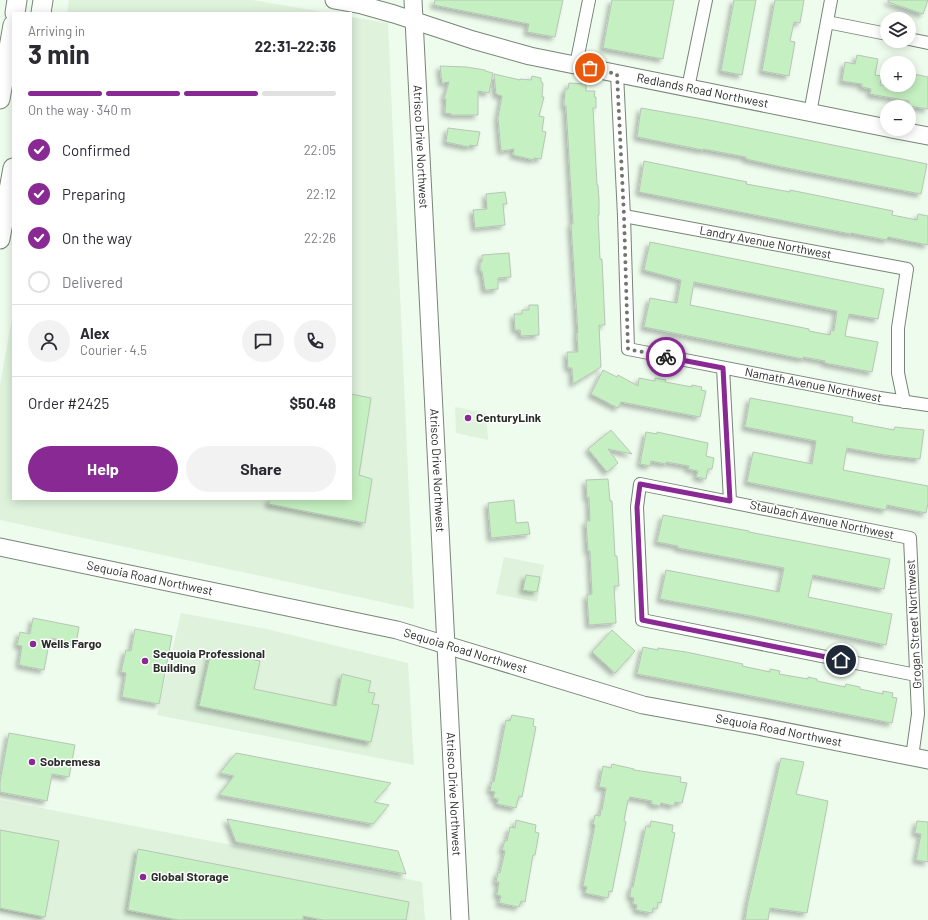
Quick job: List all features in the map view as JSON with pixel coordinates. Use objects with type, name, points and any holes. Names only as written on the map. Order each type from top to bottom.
[{"type":"main road","points":[[15,12],[17,0]]},
{"type":"main road","points":[[33,12],[35,0]]},
{"type":"main road","points":[[41,12],[44,0]]},
{"type":"main road","points":[[0,99],[12,31]]},
{"type":"main road","points":[[0,239],[12,173]]},
{"type":"street","name":"Redlands Road Northwest","points":[[334,0],[414,20],[530,56],[880,127]]},
{"type":"street","name":"Atrisco Drive Northwest","points":[[413,0],[460,920]]},
{"type":"street","points":[[576,65],[589,0]]},
{"type":"street","points":[[688,88],[706,0]]},
{"type":"street","points":[[810,113],[832,0]]},
{"type":"street","points":[[827,22],[880,33]]},
{"type":"street","points":[[916,40],[928,43]]},
{"type":"street","points":[[617,74],[624,216]]},
{"type":"street","points":[[916,134],[928,136]]},
{"type":"street","name":"Landry Avenue Northwest","points":[[624,216],[907,269],[898,328],[898,373],[904,402]]},
{"type":"street","name":"Namath Avenue Northwest","points":[[624,216],[628,349],[904,402],[928,405]]},
{"type":"street","points":[[723,368],[730,501]]},
{"type":"street","name":"Staubach Avenue Northwest","points":[[910,538],[640,484],[637,507],[642,620],[916,675]]},
{"type":"street","name":"Grogan Street Northwest","points":[[910,538],[920,758]]},
{"type":"street","name":"Sequoia Road Northwest","points":[[0,547],[397,630],[446,646],[643,704],[920,758]]},
{"type":"shaded area","points":[[69,0],[253,0],[323,12],[67,12]]},
{"type":"shaded area","points":[[352,17],[388,23],[414,609],[0,520],[0,385],[12,318],[12,500],[352,500]]},
{"type":"shaded area","points":[[455,407],[486,413],[488,440],[456,433]]},
{"type":"shaded area","points":[[504,557],[544,565],[537,602],[496,594]]},
{"type":"shaded area","points":[[181,613],[262,628],[408,663],[414,765],[157,715]]},
{"type":"shaded area","points":[[0,800],[422,882],[425,920],[44,920],[0,911]]},
{"type":"building","points":[[435,0],[563,0],[555,37],[527,32],[529,24],[434,5]]},
{"type":"building","points":[[612,0],[674,0],[663,59],[603,48]]},
{"type":"building","points":[[734,0],[756,0],[742,75],[721,71]]},
{"type":"building","points":[[775,0],[804,0],[800,23],[794,22],[790,41],[795,42],[789,76],[762,71]]},
{"type":"building","points":[[888,0],[928,0],[923,14],[888,2]]},
{"type":"building","points":[[857,55],[878,59],[875,75],[880,76],[880,92],[916,92],[916,74],[928,77],[928,109],[916,107],[916,100],[903,100],[870,94],[871,89],[862,87],[862,84],[842,81],[845,62],[855,64]]},
{"type":"building","points":[[440,66],[466,67],[493,73],[489,93],[478,91],[478,115],[451,115],[452,114],[445,113],[446,99],[444,99],[449,82],[442,83]]},
{"type":"building","points":[[494,74],[520,80],[531,80],[532,76],[541,78],[541,82],[543,83],[542,97],[544,97],[539,116],[544,117],[542,131],[546,132],[541,159],[534,158],[534,160],[513,155],[514,149],[501,151],[498,118],[502,96],[496,94]]},
{"type":"building","points":[[569,83],[586,84],[586,91],[595,91],[594,97],[596,97],[596,108],[593,108],[599,200],[598,215],[600,259],[602,259],[605,325],[599,325],[601,367],[573,384],[572,368],[568,368],[567,352],[578,352],[578,333],[571,224],[573,224],[566,106],[564,106],[565,89],[568,89]]},
{"type":"building","points":[[641,108],[709,120],[927,164],[921,194],[782,167],[746,159],[746,157],[637,137]]},
{"type":"building","points":[[448,128],[480,132],[477,146],[470,145],[469,147],[446,142]]},
{"type":"building","points":[[644,161],[747,182],[746,184],[790,192],[790,190],[893,211],[892,215],[917,220],[918,214],[928,216],[928,245],[888,237],[887,240],[851,234],[639,192]]},
{"type":"building","points":[[505,192],[507,204],[503,204],[505,225],[475,228],[473,210],[487,209],[486,194]]},
{"type":"building","points":[[650,242],[884,289],[878,319],[849,314],[845,336],[878,342],[872,372],[825,363],[825,361],[803,357],[803,359],[644,327],[650,298],[677,303],[681,280],[644,270]],"holes":[[[694,282],[837,311],[834,331],[831,330],[830,335],[809,331],[809,329],[690,305]]]},
{"type":"building","points":[[509,253],[511,277],[498,278],[498,289],[485,290],[482,271],[480,271],[482,255]]},
{"type":"building","points":[[529,305],[538,305],[539,335],[521,336],[520,330],[515,330],[514,314],[522,314],[522,310],[529,310]]},
{"type":"building","points":[[603,370],[617,377],[618,375],[638,386],[639,378],[655,381],[655,378],[666,380],[665,382],[692,387],[692,385],[702,387],[701,390],[706,391],[700,417],[621,402],[618,408],[591,394]]},
{"type":"building","points":[[352,394],[371,398],[359,475],[372,479],[365,523],[269,504],[269,500],[352,500]]},
{"type":"building","points":[[750,398],[853,417],[852,422],[894,430],[895,427],[924,430],[920,459],[885,455],[847,448],[843,470],[928,486],[928,503],[926,513],[887,505],[886,510],[747,482],[753,452],[812,464],[816,441],[745,427]]},
{"type":"building","points":[[611,430],[632,454],[608,449],[618,463],[607,472],[588,449]]},
{"type":"building","points":[[646,432],[657,434],[657,432],[708,443],[706,456],[714,458],[712,469],[708,469],[706,479],[696,477],[698,471],[688,469],[689,466],[651,461],[650,466],[640,464]]},
{"type":"building","points":[[608,479],[610,501],[612,501],[615,556],[617,556],[619,586],[614,586],[616,623],[589,625],[587,595],[592,594],[590,551],[588,551],[586,521],[590,521],[589,497],[587,498],[586,480]]},
{"type":"building","points":[[514,500],[516,523],[528,522],[530,534],[491,538],[488,503]]},
{"type":"building","points":[[663,515],[890,559],[884,589],[813,575],[808,597],[892,614],[886,645],[752,616],[660,599],[666,570],[779,592],[784,568],[678,548],[678,546],[657,542]]},
{"type":"building","points":[[526,575],[540,577],[537,592],[523,590]]},
{"type":"building","name":"Wells Fargo","points":[[33,618],[79,627],[76,643],[50,638],[44,670],[19,665],[22,646],[17,645],[20,632],[30,634]]},
{"type":"building","name":"Sequoia Professional Building","points":[[135,629],[172,636],[159,704],[122,697],[126,673],[121,672],[126,650],[131,651]]},
{"type":"building","points":[[612,630],[635,651],[615,673],[592,652]]},
{"type":"building","points":[[643,647],[658,650],[658,648],[686,652],[743,664],[742,666],[770,672],[770,669],[780,671],[779,674],[808,679],[808,677],[817,679],[817,681],[845,687],[846,684],[883,694],[883,691],[893,693],[892,697],[897,698],[892,723],[637,674]]},
{"type":"building","points":[[211,651],[260,661],[254,689],[336,706],[342,674],[371,681],[368,692],[375,693],[372,704],[379,705],[371,742],[199,706]]},
{"type":"building","points":[[512,715],[534,719],[533,726],[536,727],[522,797],[519,796],[516,808],[497,804],[498,799],[493,798],[495,792],[490,791],[492,781],[494,782],[506,720],[510,721]]},
{"type":"building","points":[[9,733],[75,745],[69,777],[52,774],[47,801],[0,792],[0,782]]},
{"type":"building","points":[[236,753],[391,783],[374,802],[389,805],[373,824],[219,795],[234,776],[220,773]]},
{"type":"building","points":[[781,758],[804,762],[796,794],[828,801],[807,913],[770,908],[768,920],[745,920],[748,902]]},
{"type":"building","points":[[612,764],[634,770],[681,777],[680,782],[687,783],[682,803],[675,802],[674,806],[661,803],[660,806],[651,804],[652,801],[630,797],[628,800],[624,821],[626,822],[612,892],[609,891],[608,898],[585,893],[587,887],[583,886],[595,825],[593,824],[595,815],[600,816],[606,788],[599,787],[603,766],[611,768]]},
{"type":"building","points":[[227,819],[398,851],[406,874],[236,842]]},
{"type":"building","points":[[516,820],[536,825],[535,832],[539,833],[535,855],[533,855],[525,902],[521,901],[519,907],[499,903],[501,896],[497,895],[499,882],[496,882],[498,872],[500,873],[505,851],[502,850],[505,840],[507,841],[510,827],[515,828]]},
{"type":"building","points":[[651,821],[673,825],[672,832],[675,833],[661,903],[658,902],[657,909],[653,908],[652,913],[636,910],[637,905],[633,904],[634,898],[630,897],[631,887],[633,887],[646,826],[650,827]]},
{"type":"building","points":[[917,821],[928,822],[928,862],[916,860],[921,834],[915,833]]},
{"type":"building","points":[[0,830],[59,841],[45,917],[0,908]]},
{"type":"building","points":[[138,849],[409,902],[406,920],[323,920],[303,916],[303,920],[178,920],[128,910]]},
{"type":"way so far","points":[[590,68],[617,74],[624,216],[628,349],[666,357]]},
{"type":"place","name":"CenturyLink","points":[[468,418]]},
{"type":"place","name":"Wells Fargo","points":[[33,644]]},
{"type":"place","name":"Sequoia Professional Building","points":[[145,661]]},
{"type":"place","name":"Sobremesa","points":[[32,762]]},
{"type":"place","name":"Global Storage","points":[[143,877]]},
{"type":"route","points":[[666,357],[723,368],[730,501],[640,484],[637,507],[642,620],[841,660]]}]
